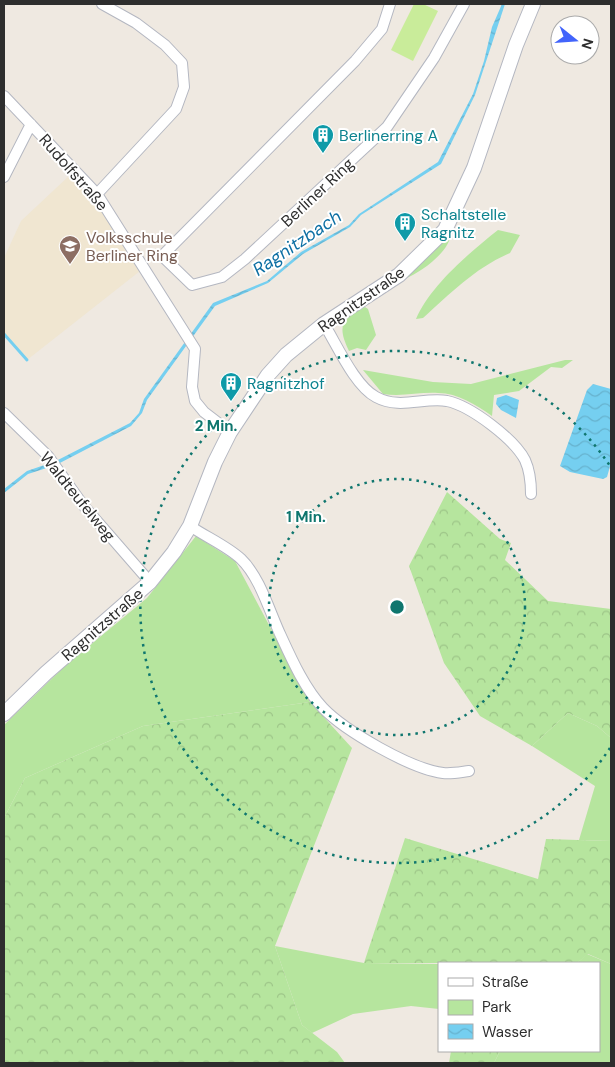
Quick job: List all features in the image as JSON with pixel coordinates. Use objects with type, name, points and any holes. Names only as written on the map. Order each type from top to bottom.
[{"type":"main road","name":"Ragnitzstraße","points":[[4,714],[46,673],[150,582],[174,552],[190,526],[215,462],[230,432],[268,375],[286,355],[324,324],[399,275],[445,230],[474,168],[519,36],[533,4]]},
{"type":"street","points":[[97,194],[176,109],[184,87],[182,63],[165,44],[136,23],[102,4]]},
{"type":"street","name":"Berliner Ring","points":[[390,4],[382,29],[355,61],[162,256],[192,284],[222,277],[245,259],[387,127],[434,58],[464,4]]},
{"type":"street","name":"Rudolfstraße","points":[[4,96],[97,194],[187,333],[195,349],[192,387],[195,401],[204,412],[230,432]]},
{"type":"street","points":[[4,177],[32,124]]},
{"type":"street","points":[[324,324],[364,389],[377,398],[395,404],[447,401],[460,405],[494,427],[524,459],[530,476],[531,494]]},
{"type":"street","name":"Waldteufelweg","points":[[4,413],[48,456],[84,505],[150,582]]},
{"type":"street","points":[[190,526],[241,559],[263,594],[281,637],[309,689],[324,709],[344,725],[391,754],[423,769],[444,774],[469,771]]},
{"type":"shaded area","name":"Volksschule Berliner Ring","points":[[70,175],[92,197],[140,271],[27,360],[4,334],[4,258],[21,221]]},
{"type":"green space","points":[[414,4],[423,4],[438,11],[413,61],[391,50]]},
{"type":"green space","points":[[498,230],[520,235],[510,253],[474,274],[423,318],[416,319],[431,294],[452,270]]},
{"type":"green space","points":[[451,233],[446,247],[434,260],[419,272],[405,279]]},
{"type":"green space","points":[[365,307],[368,309],[376,335],[366,350],[357,348],[349,351],[342,329],[346,320],[351,315]]},
{"type":"green space","points":[[565,360],[573,360],[562,368],[551,367],[519,391],[494,395],[492,416],[466,400],[453,395],[431,393],[383,394],[363,370],[433,382],[471,384]]},
{"type":"green space","points":[[447,492],[500,539],[511,543],[505,560],[548,601],[611,609],[611,738],[597,726],[568,713],[532,746],[480,716],[444,663],[409,566]]},
{"type":"green space","points":[[196,536],[235,561],[310,702],[143,726],[25,778],[4,818],[4,725],[66,665],[147,598]]},
{"type":"green space","points":[[310,702],[352,748],[275,946],[302,1025],[337,1052],[345,1063],[4,1063],[4,818],[25,778],[143,726]]},
{"type":"green space","points":[[568,713],[597,726],[611,738],[611,841],[579,840],[595,786],[532,746]]},
{"type":"green space","points":[[405,838],[538,879],[546,839],[611,841],[611,964],[588,954],[578,962],[364,963]]},
{"type":"green space","points":[[275,946],[364,963],[438,964],[438,1009],[411,1006],[353,1014],[312,1033],[302,1025]]},
{"type":"green space","points":[[587,954],[611,964],[611,1063],[494,1063],[500,1052],[600,1052],[600,962],[578,962]]},
{"type":"green space","points":[[451,1052],[500,1052],[494,1063],[449,1063]]},
{"type":"water","name":"Ragnitzbach","points":[[502,4],[505,4],[475,95],[441,164],[361,215],[350,227],[303,254],[268,283],[215,306],[147,400],[142,413],[131,426],[56,465],[28,474],[4,493],[4,489],[27,471],[56,461],[130,423],[139,413],[144,399],[213,303],[267,281],[301,252],[349,225],[359,214],[438,162],[473,94],[484,61],[492,27]]},
{"type":"water","points":[[593,384],[611,389],[611,463],[607,477],[603,479],[570,472],[560,466],[587,390]]},
{"type":"water","points":[[506,395],[519,400],[516,418],[501,410],[496,404],[497,398]]},
{"type":"waterway","points":[[4,334],[27,360]]},
{"type":"place","name":"Berlinerring A","points":[[323,154]]},
{"type":"place","name":"Schaltstelle Ragnitz","points":[[405,242]]},
{"type":"place","name":"Volksschule Berliner Ring","points":[[70,265]]},
{"type":"place","name":"Ragnitzhof","points":[[231,402]]}]
